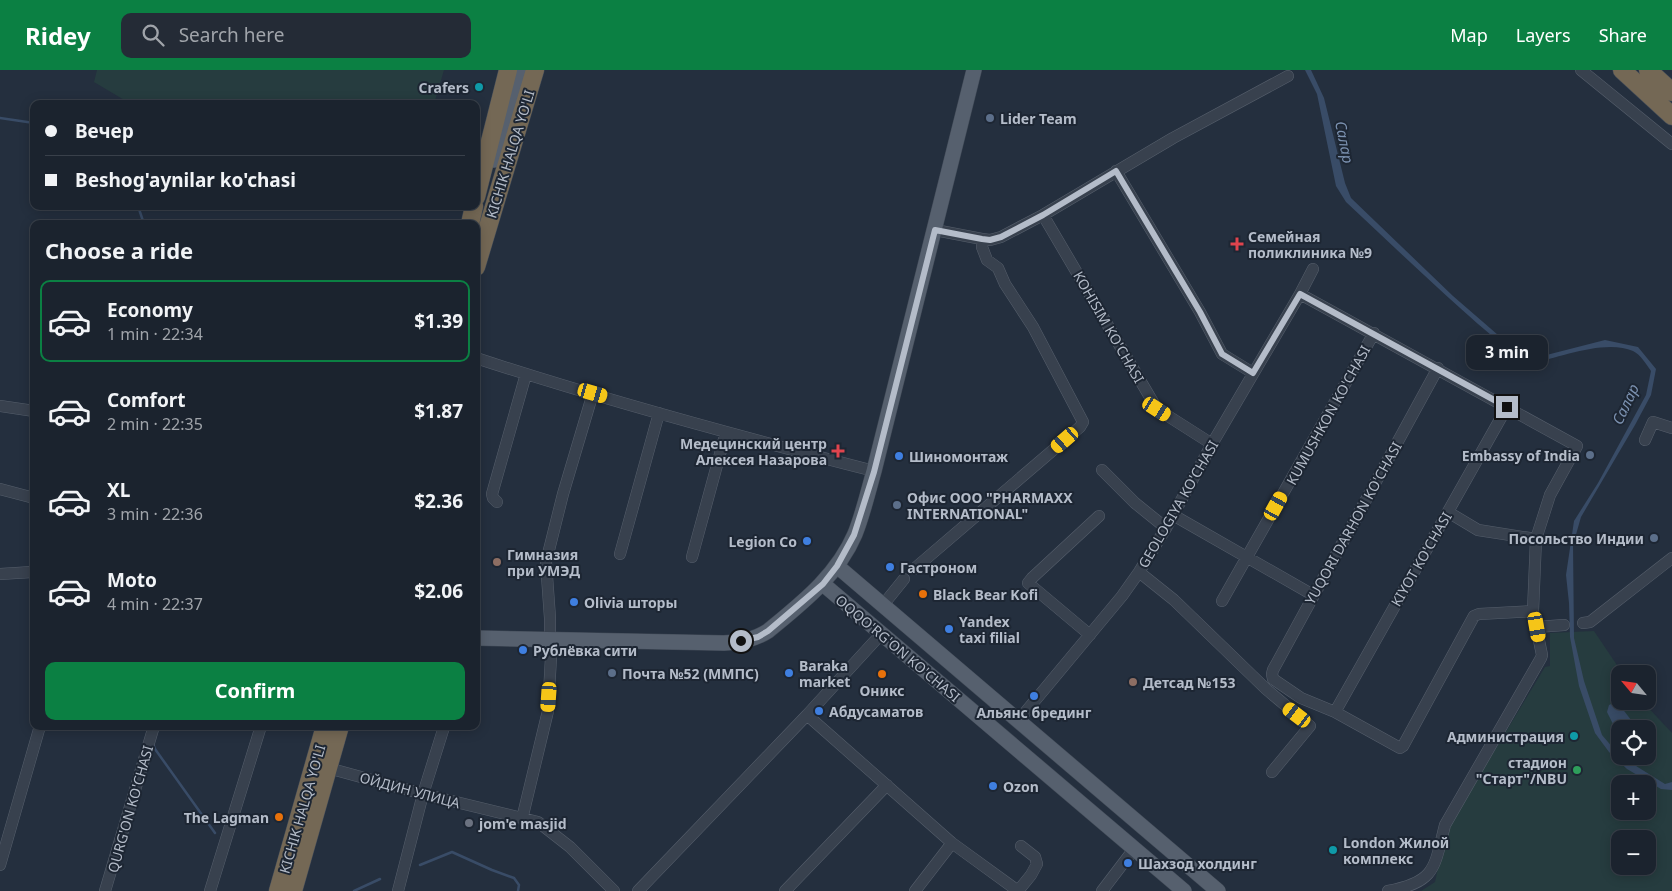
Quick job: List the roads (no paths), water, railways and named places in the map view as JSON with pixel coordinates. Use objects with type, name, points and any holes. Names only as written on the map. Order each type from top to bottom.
[{"type":"highway","name":"KICHIK HALQA YO'LI","points":[[480,181],[508,70]]},
{"type":"highway","name":"KICHIK HALQA YO'LI","points":[[480,254],[535,70]]},
{"type":"highway","points":[[1622,70],[1672,116]]},
{"type":"highway","points":[[1648,70],[1672,92]]},
{"type":"highway","name":"KICHIK HALQA YO'LI","points":[[278,891],[324,730]]},
{"type":"highway","name":"KICHIK HALQA YO'LI","points":[[293,891],[339,730]]},
{"type":"main road","points":[[480,204],[520,70]]},
{"type":"main road","points":[[823,584],[837,566],[854,535],[874,472],[974,70]]},
{"type":"main road","name":"OQQO'RG'ON KO'CHASI","points":[[837,566],[1218,891]]},
{"type":"main road","name":"OQQO'RG'ON KO'CHASI","points":[[480,638],[724,643],[747,640],[758,637],[768,631],[823,584],[1184,891]]},
{"type":"main road","points":[[1062,787],[1076,770]]},
{"type":"main road","points":[[1134,849],[1148,832]]},
{"type":"street","points":[[1581,70],[1672,144]]},
{"type":"street","points":[[935,230],[990,240],[1001,237],[1043,215],[1173,138],[1288,76]]},
{"type":"street","points":[[1116,171],[1200,312],[1222,354],[1253,373]]},
{"type":"street","name":"KOHISIM KO'CHASI","points":[[1043,215],[1157,409],[1212,444]]},
{"type":"street","points":[[914,568],[1084,422],[1033,327],[1005,284],[998,268],[987,260],[982,246],[982,239]]},
{"type":"street","name":"GEOLOGIYA KO'CHASI","points":[[1018,721],[1122,596],[1139,572],[1166,528],[1313,269]]},
{"type":"street","points":[[1300,294],[1438,368],[1577,446],[1550,495],[1536,539],[1533,611],[1541,658],[1445,825],[1438,855],[1426,877],[1417,883],[1388,891]]},
{"type":"street","name":"KUMUSHKON KO'CHASI","points":[[1222,601],[1374,333]]},
{"type":"street","points":[[480,359],[726,432],[874,472]]},
{"type":"street","name":"YUQORI DARHON KO'CHASI","points":[[1335,712],[1301,698],[1273,679],[1273,670],[1438,368]]},
{"type":"street","points":[[497,502],[492,494],[526,374]]},
{"type":"street","points":[[522,819],[548,711],[551,639],[546,562],[562,494],[593,393]]},
{"type":"street","points":[[0,406],[30,410]]},
{"type":"street","name":"KIYOT KO'CHASI","points":[[1335,712],[1507,407]]},
{"type":"street","points":[[620,554],[659,412]]},
{"type":"street","points":[[1645,440],[1654,422],[1672,428]]},
{"type":"street","points":[[692,557],[726,432]]},
{"type":"street","points":[[1102,470],[1135,503],[1166,528]]},
{"type":"street","points":[[0,489],[30,497]]},
{"type":"street","points":[[1448,512],[1478,530],[1536,539]]},
{"type":"street","points":[[1173,515],[1313,594]]},
{"type":"street","points":[[1090,634],[1028,583],[1099,516]]},
{"type":"street","points":[[1583,623],[1590,622],[1672,558]]},
{"type":"street","points":[[0,574],[30,572]]},
{"type":"street","points":[[1139,572],[1174,600],[1266,689],[1310,726],[1272,772]]},
{"type":"street","points":[[883,605],[904,579]]},
{"type":"street","points":[[1335,712],[1400,748],[1403,746],[1474,616],[1479,614],[1533,611]]},
{"type":"street","points":[[1537,627],[1564,625]]},
{"type":"street","points":[[638,891],[807,715],[882,633]]},
{"type":"street","points":[[807,715],[952,843],[1018,891],[1037,864],[1035,857],[1020,846]]},
{"type":"street","points":[[0,865],[39,730]]},
{"type":"street","points":[[210,891],[260,730]]},
{"type":"street","points":[[398,891],[423,794],[443,730]]},
{"type":"street","name":"QURG'ON KO'CHASI","points":[[105,891],[152,733]]},
{"type":"street","name":"ОЙДИН УЛИЦА","points":[[328,768],[423,794],[538,822],[570,847],[614,891]]},
{"type":"street","points":[[785,891],[887,786]]},
{"type":"street","points":[[915,891],[952,843]]},
{"type":"street","points":[[1102,891],[1134,849]]},
{"type":"water","name":"Салар","points":[[1305,70],[1311,70],[1324,98],[1345,183],[1351,198],[1453,296],[1527,360],[1605,340],[1638,347],[1656,369],[1651,395],[1581,517],[1573,545],[1574,638],[1584,681],[1602,735],[1611,746],[1611,754],[1595,733],[1579,686],[1570,637],[1566,575],[1574,521],[1598,483],[1646,395],[1651,371],[1641,357],[1633,351],[1610,347],[1582,350],[1531,364],[1525,363],[1434,284],[1346,202],[1336,186],[1317,94]]},
{"type":"water","points":[[1611,704],[1611,710],[1623,710],[1631,720],[1611,720],[1607,712]]},
{"type":"water","name":"Салар","points":[[1623,765],[1634,765],[1651,775],[1637,775]]},
{"type":"water","name":"Салар","points":[[1656,778],[1665,784],[1672,782],[1672,790],[1661,789],[1656,786]]},
{"type":"waterway","points":[[0,118],[30,122]]},
{"type":"waterway","points":[[139,210],[143,220]]},
{"type":"waterway","points":[[153,744],[215,833]]},
{"type":"waterway","points":[[420,865],[452,852],[514,878],[519,885],[518,891]]},
{"type":"waterway","points":[[354,891],[380,879]]},
{"type":"place","name":"Crafers","points":[[479,87]]},
{"type":"place","name":"Lider Team","points":[[990,118]]},
{"type":"place","name":"Семейная поликлиника №9","points":[[1237,244]]},
{"type":"place","name":"Медецинский центр Алексея Назарова","points":[[838,451]]},
{"type":"place","name":"Embassy of India","points":[[1590,455]]},
{"type":"place","name":"Шиномонтаж","points":[[899,456]]},
{"type":"place","name":"Офис ООО \"PHARMAXX INTERNATIONAL\"","points":[[897,505]]},
{"type":"place","name":"Посольство Индии","points":[[1654,538]]},
{"type":"place","name":"Legion Co","points":[[807,541]]},
{"type":"place","name":"Гимназия при УМЭД","points":[[497,562]]},
{"type":"place","name":"Гастроном","points":[[890,567]]},
{"type":"place","name":"Black Bear Kofi","points":[[923,594]]},
{"type":"place","name":"Olivia шторы","points":[[574,602]]},
{"type":"place","name":"Yandex taxi filial","points":[[949,629]]},
{"type":"place","name":"Рублёвка сити","points":[[523,650]]},
{"type":"place","name":"Почта №52 (ММПС)","points":[[612,673]]},
{"type":"place","name":"Baraka market","points":[[789,673]]},
{"type":"place","name":"Оникс","points":[[882,674]]},
{"type":"place","name":"Детсад №153","points":[[1133,682]]},
{"type":"place","name":"Альянс брединг","points":[[1034,696]]},
{"type":"place","name":"Абдусаматов","points":[[819,711]]},
{"type":"place","name":"Администрация","points":[[1574,736]]},
{"type":"place","name":"стадион \"Старт\"/NBU","points":[[1577,770]]},
{"type":"place","name":"Ozon","points":[[993,786]]},
{"type":"place","name":"The Lagman","points":[[279,817]]},
{"type":"place","name":"jom'e masjid","points":[[469,823]]},
{"type":"place","name":"London Жилой комплекс","points":[[1333,850]]},
{"type":"place","name":"Шахзод холдинг","points":[[1128,863]]}]
